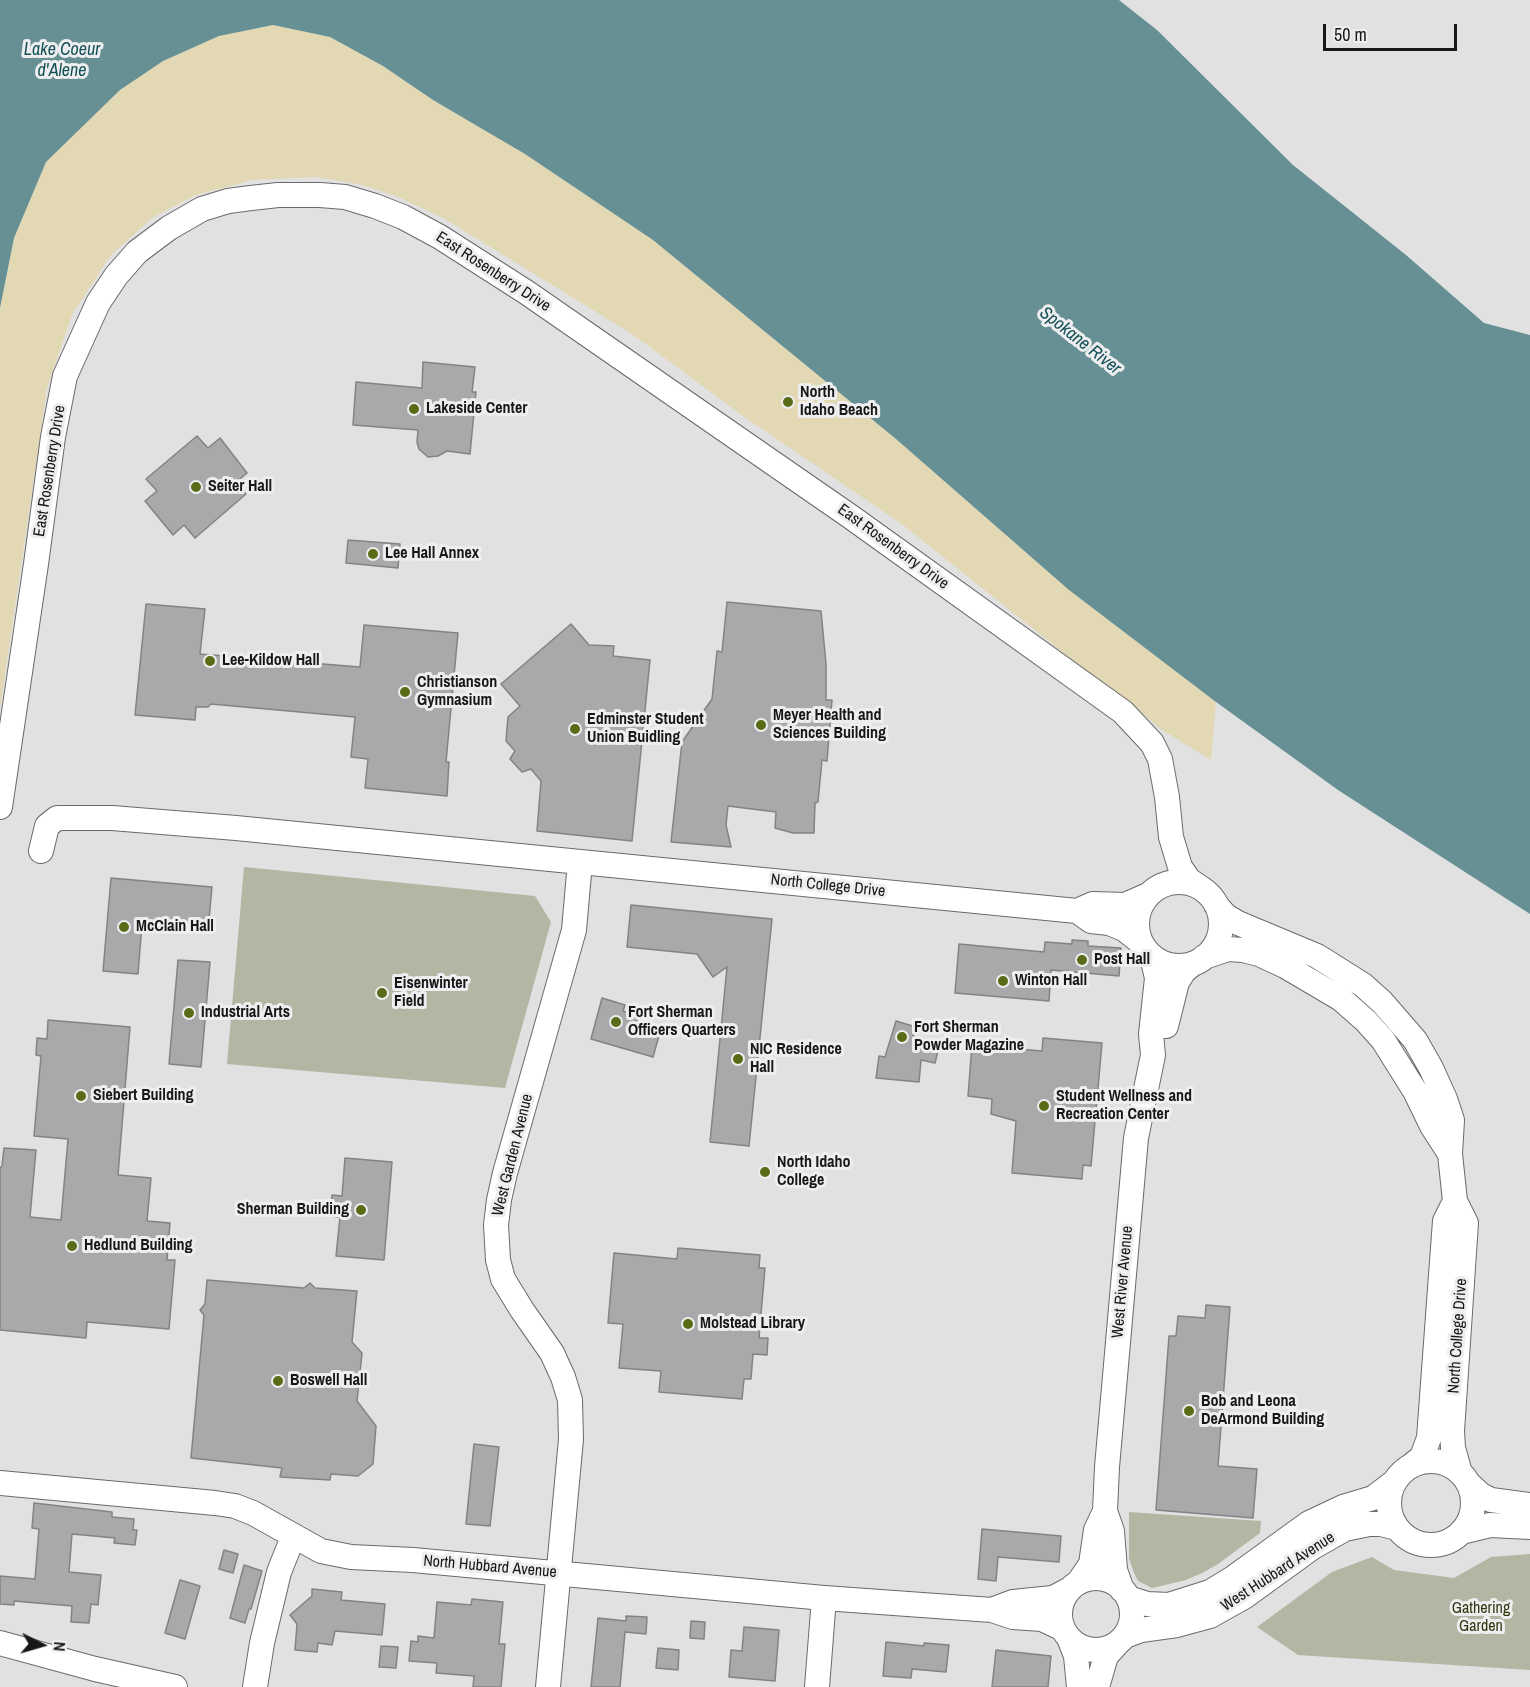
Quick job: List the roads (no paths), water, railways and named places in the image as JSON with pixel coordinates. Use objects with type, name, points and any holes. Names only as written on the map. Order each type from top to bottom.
[{"type":"street","name":"East Rosenberry Drive","points":[[0,807],[53,437],[65,376],[98,303],[116,276],[137,252],[169,228],[202,209],[228,201],[251,198],[278,195],[320,195],[345,197],[404,217],[507,280],[841,510],[1123,712],[1152,742],[1160,759],[1171,837],[1180,867],[1190,880],[1208,896]]},
{"type":"street","name":"North College Drive","points":[[41,851],[47,826],[57,818],[112,818],[282,832],[1077,911],[1093,904],[1125,905],[1148,895]]},
{"type":"street","name":"West Garden Avenue","points":[[548,1687],[571,1439],[570,1400],[552,1353],[503,1279],[498,1260],[496,1225],[505,1173],[574,930],[580,862]]},
{"type":"street","points":[[1167,883],[1190,883],[1208,896],[1220,916],[1221,927],[1213,949],[1199,960],[1183,966],[1172,966],[1161,962],[1148,952],[1139,938],[1137,915],[1148,895],[1167,883]]},
{"type":"street","name":"North College Drive","points":[[1208,896],[1226,916],[1336,967],[1363,985],[1382,1002],[1415,1040],[1445,1099],[1452,1120],[1450,1154],[1455,1201],[1466,1223],[1452,1431],[1453,1448],[1464,1478]]},
{"type":"street","name":"North College Drive","points":[[1077,911],[1091,921],[1109,923],[1124,929],[1148,952]]},
{"type":"street","name":"North College Drive","points":[[1199,960],[1228,949],[1259,954],[1286,966],[1341,999],[1383,1040],[1450,1154]]},
{"type":"street","name":"West River Avenue","points":[[1074,1586],[1091,1564],[1096,1530],[1105,1512],[1136,1138],[1152,1055],[1151,1034],[1158,978],[1148,952]]},
{"type":"street","name":"West River Avenue","points":[[1152,1055],[1164,1038],[1177,982],[1184,971],[1199,960]]},
{"type":"street","name":"North College Drive","points":[[1412,1465],[1422,1457],[1429,1438],[1445,1221],[1455,1201]]},
{"type":"street","points":[[1464,1478],[1472,1496],[1472,1509],[1461,1532],[1451,1540],[1428,1545],[1406,1537],[1397,1528],[1391,1518],[1389,1494],[1401,1473],[1412,1465],[1424,1461],[1437,1461],[1450,1465],[1464,1478],[1481,1495],[1491,1500],[1530,1505]]},
{"type":"street","name":"West Hubbard Avenue","points":[[1125,1594],[1147,1604],[1169,1605],[1210,1592],[1309,1523],[1343,1507],[1373,1498],[1394,1482]]},
{"type":"street","name":"North Hubbard Avenue","points":[[0,1483],[216,1503],[253,1513],[321,1551],[351,1557],[413,1560],[824,1598],[992,1610],[1014,1617],[1042,1619],[1066,1634]]},
{"type":"street","name":"West River Avenue","points":[[1105,1512],[1112,1531],[1114,1570],[1125,1594]]},
{"type":"street","name":"West Hubbard Avenue","points":[[1121,1640],[1141,1630],[1210,1616],[1244,1597],[1312,1547],[1345,1529],[1369,1524],[1397,1528]]},
{"type":"street","points":[[1461,1532],[1490,1525],[1530,1527]]},
{"type":"street","points":[[255,1687],[262,1643],[279,1572],[293,1537]]},
{"type":"street","points":[[1079,1687],[1076,1656],[1060,1619],[1060,1608],[1064,1598],[1074,1586],[1097,1578],[1115,1584],[1125,1594],[1132,1617],[1121,1640],[1107,1656],[1097,1687]]},
{"type":"street","name":"North Hubbard Avenue","points":[[992,1610],[1013,1602],[1053,1598],[1074,1586]]},
{"type":"street","points":[[817,1687],[824,1598]]},
{"type":"street","points":[[1066,1634],[1086,1650],[1097,1651],[1121,1640]]},
{"type":"street","points":[[0,1643],[175,1687]]},
{"type":"water","points":[[0,0],[1119,0],[1157,30],[1293,165],[1406,255],[1484,323],[1530,335],[1530,914],[1338,790],[1216,702],[1069,590],[896,439],[653,240],[525,154],[433,100],[383,66],[330,37],[273,25],[219,36],[163,61],[120,90],[46,162],[14,238],[0,308]]},
{"type":"place","name":"North Idaho Beach","points":[[788,402]]},
{"type":"place","name":"Lakeside Center","points":[[414,409]]},
{"type":"place","name":"Seiter Hall","points":[[196,487]]},
{"type":"place","name":"Lee Hall Annex","points":[[373,554]]},
{"type":"place","name":"Lee-Kildow Hall","points":[[210,661]]},
{"type":"place","name":"Christianson Gymnasium","points":[[405,692]]},
{"type":"place","name":"Meyer Health and Sciences Building","points":[[761,725]]},
{"type":"place","name":"Edminster Student Union Buidling","points":[[575,729]]},
{"type":"place","name":"McClain Hall","points":[[124,927]]},
{"type":"place","name":"Post Hall","points":[[1082,960]]},
{"type":"place","name":"Winton Hall","points":[[1003,981]]},
{"type":"place","name":"Eisenwinter Field","points":[[382,993]]},
{"type":"place","name":"Industrial Arts","points":[[189,1013]]},
{"type":"place","name":"Fort Sherman Officers Quarters","points":[[616,1022]]},
{"type":"place","name":"Fort Sherman Powder Magazine","points":[[902,1037]]},
{"type":"place","name":"NIC Residence Hall","points":[[738,1059]]},
{"type":"place","name":"Siebert Building","points":[[81,1096]]},
{"type":"place","name":"Student Wellness and Recreation Center","points":[[1044,1106]]},
{"type":"place","name":"North Idaho College","points":[[765,1172]]},
{"type":"place","name":"Sherman Building","points":[[361,1210]]},
{"type":"place","name":"Hedlund Building","points":[[72,1246]]},
{"type":"place","name":"Molstead Library","points":[[688,1324]]},
{"type":"place","name":"Boswell Hall","points":[[278,1381]]},
{"type":"place","name":"Bob and Leona DeArmond Building","points":[[1189,1411]]},
{"type":"water label","name":"Lake Coeur d'Alene","points":[[62,60]]},
{"type":"water label","name":"Spokane River","points":[[1080,341]]},
{"type":"park label","name":"Gathering Garden","points":[[1481,1618]]}]
